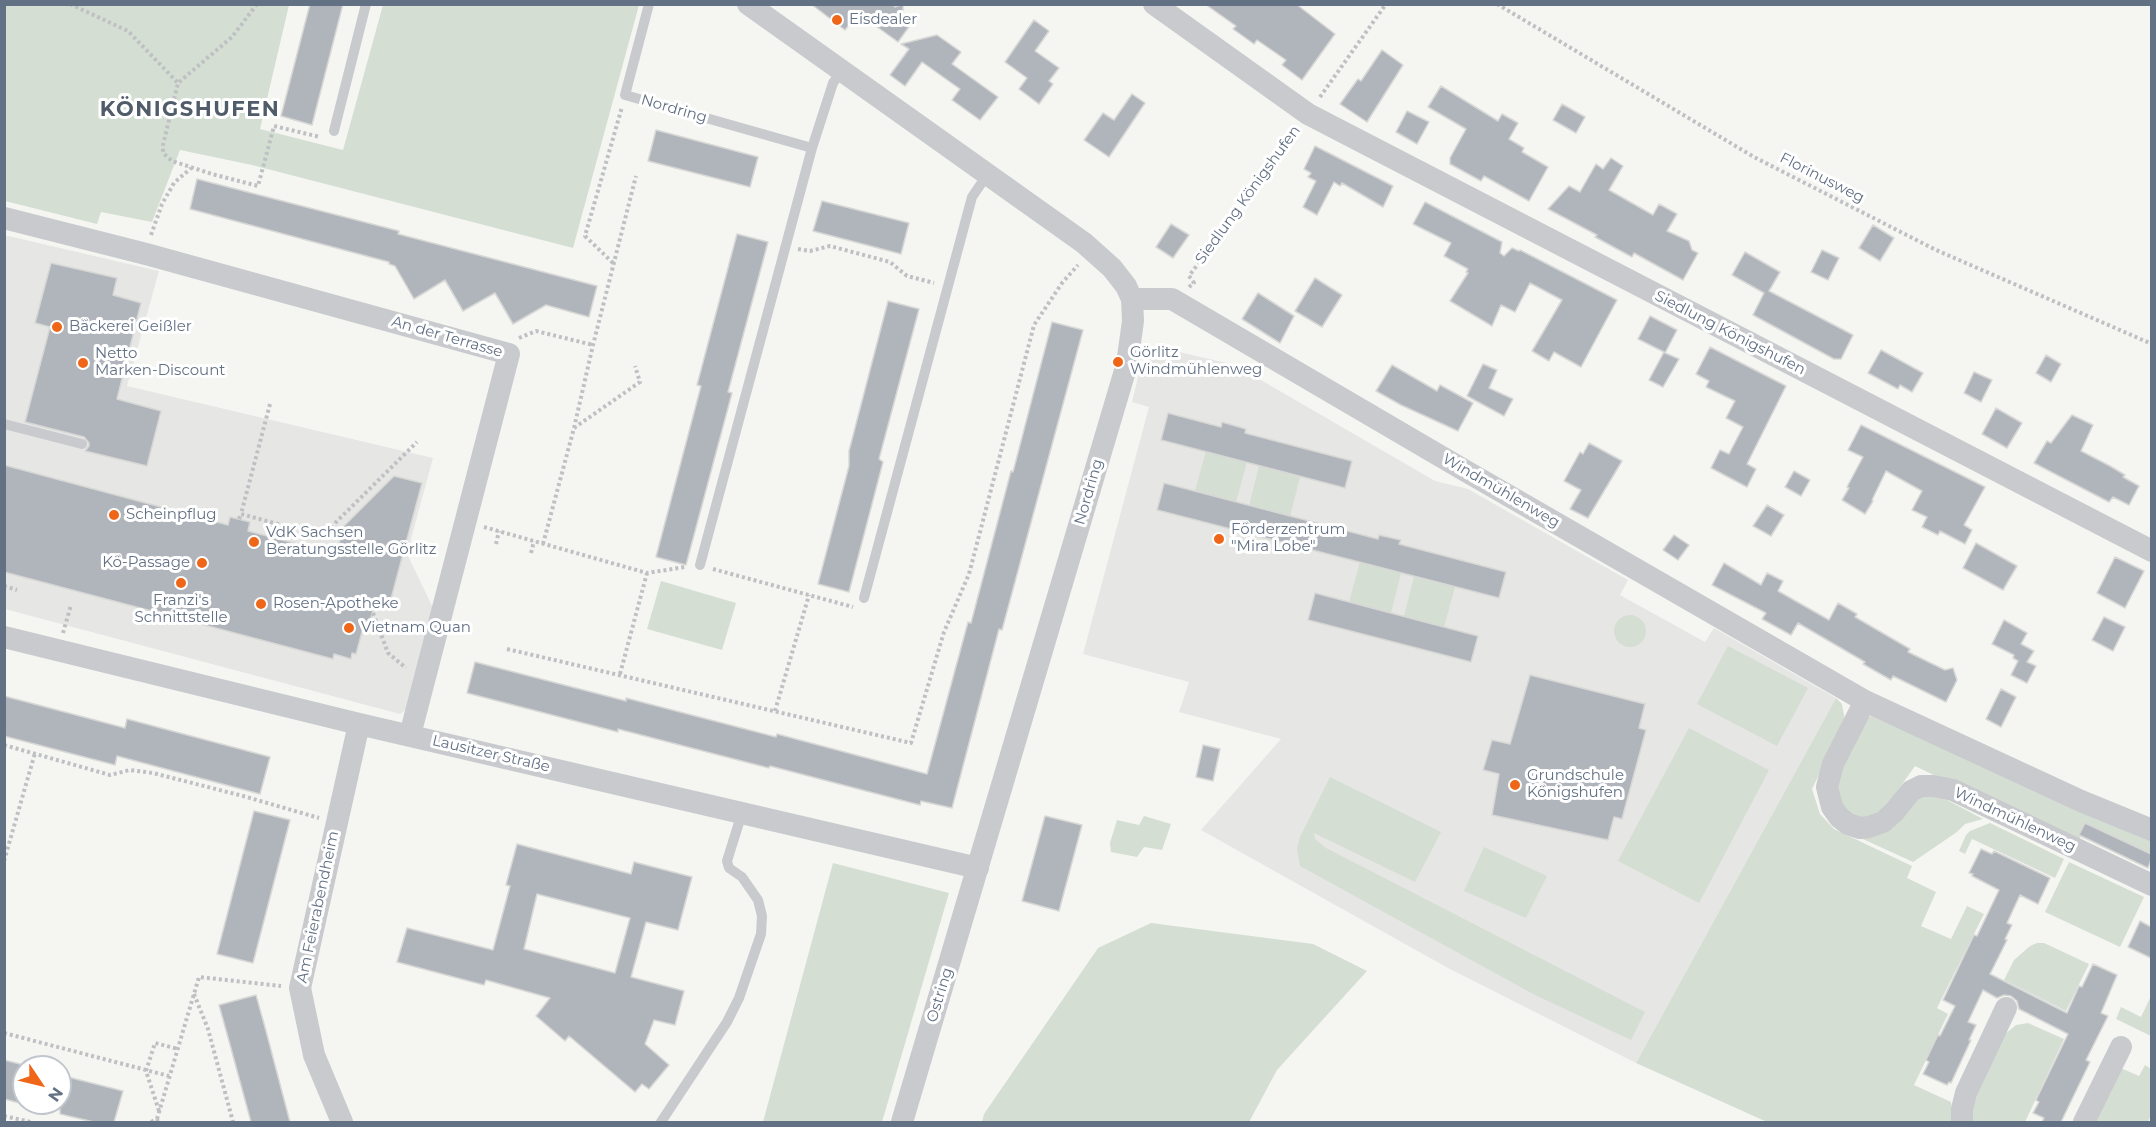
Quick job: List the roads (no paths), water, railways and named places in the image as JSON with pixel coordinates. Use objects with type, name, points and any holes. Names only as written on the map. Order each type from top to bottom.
[{"type":"street","points":[[748,4],[1084,243],[1112,268],[1126,286],[1132,299]]},
{"type":"street","name":"Siedlung Königshufen","points":[[1154,4],[1308,114],[2151,551]]},
{"type":"street","name":"An der Terrasse","points":[[4,218],[146,254],[509,354],[410,735]]},
{"type":"street","name":"Windmühlenweg","points":[[1132,299],[1172,299],[1865,700],[2080,801],[2151,830]]},
{"type":"street","name":"Nordring","points":[[978,868],[1127,364],[1133,321],[1132,299]]},
{"type":"street","name":"Lausitzer Straße","points":[[4,637],[359,724],[978,868]]},
{"type":"street","name":"Windmühlenweg","points":[[1865,700],[1833,764],[1827,787],[1832,807],[1848,824],[1860,828],[1884,822],[1911,791],[1921,786],[1953,790],[2151,885]]},
{"type":"street","name":"Am Feierabendheim","points":[[342,1122],[314,1055],[300,988],[359,724]]},
{"type":"street","name":"Ostring","points":[[902,1122],[978,868]]},
{"type":"street","points":[[1962,1122],[1966,1093],[2006,1008]]},
{"type":"street","points":[[2084,1122],[2121,1047]]},
{"type":"lane","points":[[334,131],[366,4]]},
{"type":"lane","name":"Nordring","points":[[650,4],[625,95],[812,148]]},
{"type":"lane","points":[[700,565],[812,148],[833,83],[841,72]]},
{"type":"lane","points":[[864,597],[972,198],[987,175]]},
{"type":"lane","points":[[4,424],[82,444]]},
{"type":"lane","points":[[661,1122],[740,998],[761,934],[762,916],[758,900],[741,877],[729,868],[727,861],[742,813]]},
{"type":"place","name":"Eisdealer","points":[[837,20]]},
{"type":"place","name":"Bäckerei Geißler","points":[[57,327]]},
{"type":"place","name":"Görlitz Windmühlenweg","points":[[1118,362]]},
{"type":"place","name":"Netto Marken-Discount","points":[[83,363]]},
{"type":"place","name":"Scheinpflug","points":[[114,515]]},
{"type":"place","name":"Förderzentrum \"Mira Lobe\"","points":[[1219,539]]},
{"type":"place","name":"VdK Sachsen Beratungsstelle Görlitz","points":[[254,542]]},
{"type":"place","name":"Kö-Passage","points":[[202,563]]},
{"type":"place","name":"Franzi's Schnittstelle","points":[[181,583]]},
{"type":"place","name":"Rosen-Apotheke","points":[[261,604]]},
{"type":"place","name":"Vietnam Quan","points":[[349,628]]},
{"type":"place","name":"Grundschule Königshufen","points":[[1515,785]]},
{"type":"district","name":"KÖNIGSHUFEN","points":[[190,110]]}]
